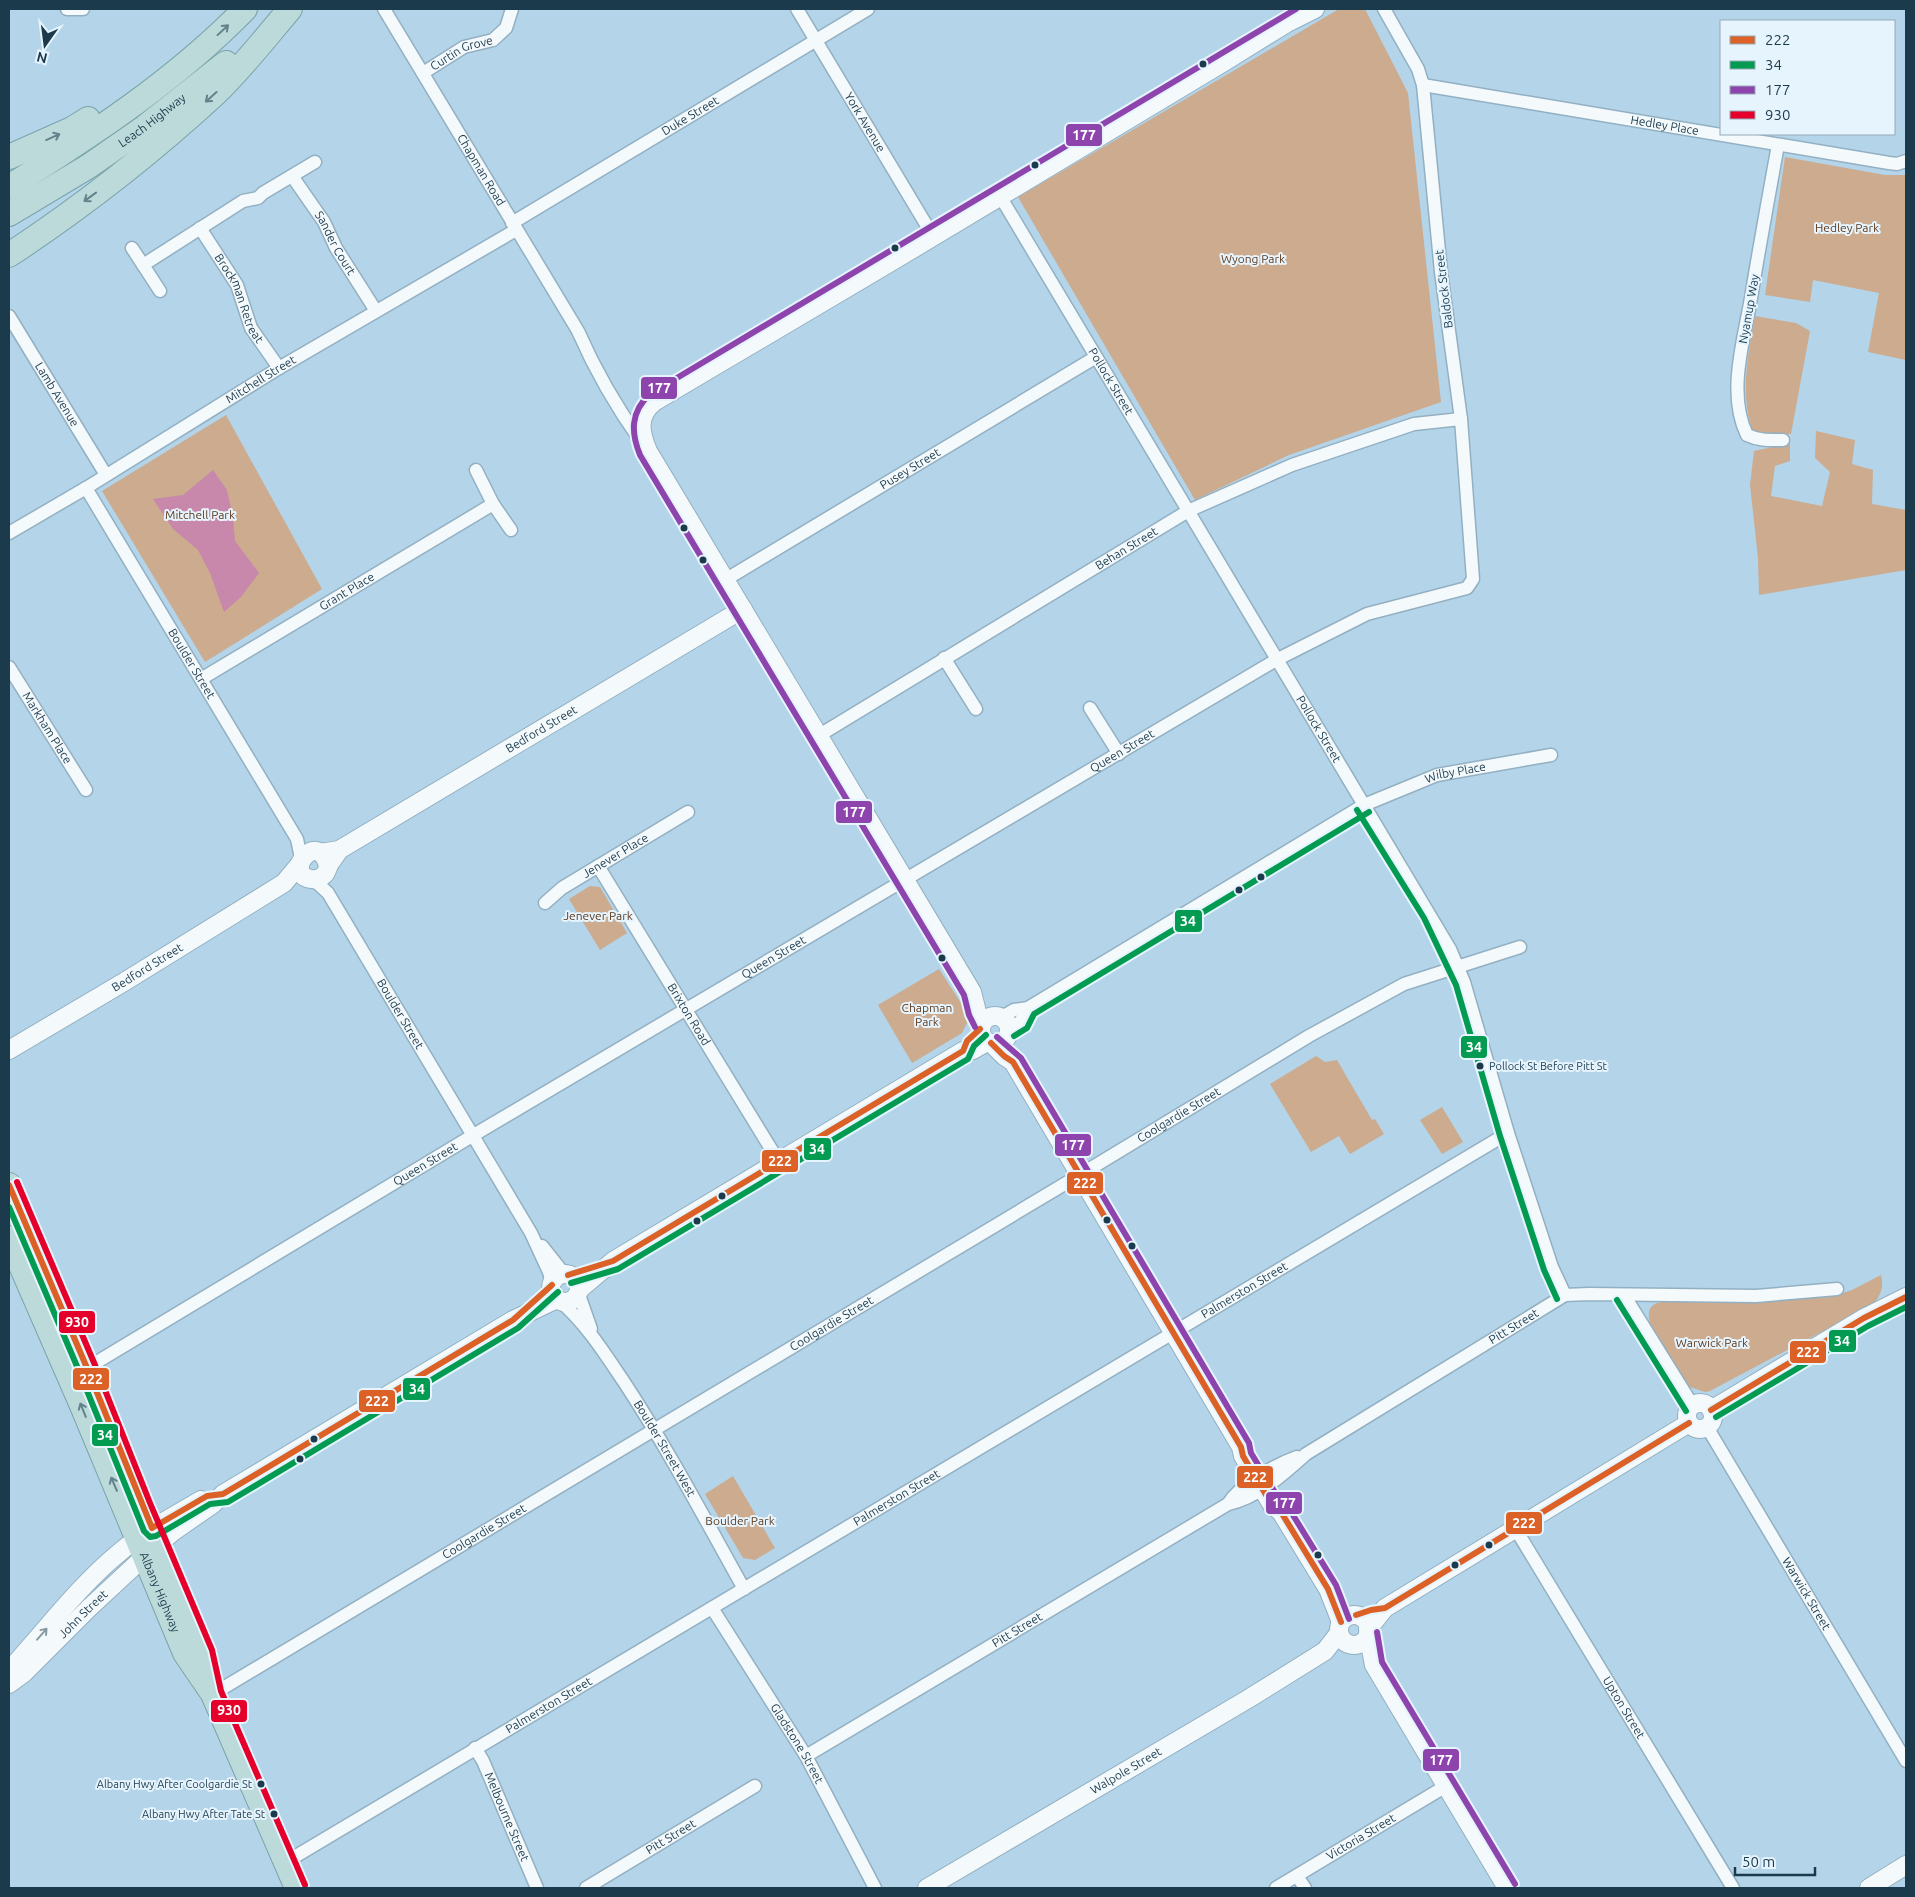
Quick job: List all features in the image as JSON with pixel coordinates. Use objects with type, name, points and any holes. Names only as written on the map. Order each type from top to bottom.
[{"type":"highway","name":"Leach Highway","points":[[9,187],[97,131],[141,99],[201,50],[244,9]]},
{"type":"highway","name":"Leach Highway","points":[[9,214],[89,166],[145,127],[218,70],[283,9]]},
{"type":"highway","points":[[9,254],[96,194],[216,93],[290,9]]},
{"type":"highway","points":[[9,157],[72,129],[201,50]]},
{"type":"highway","name":"Albany Highway","points":[[9,1185],[87,1368],[185,1653],[213,1694],[297,1888]]},
{"type":"highway","name":"Albany Highway","points":[[9,1238],[83,1408],[148,1542]]},
{"type":"street","points":[[67,9],[83,9]]},
{"type":"street","name":"Chapman Road","points":[[384,9],[578,331],[587,352],[612,396],[648,451],[743,608],[972,992],[977,1012],[1013,1052],[1013,1062],[1241,1446],[1248,1449],[1263,1481],[1279,1500],[1281,1512],[1354,1630],[1507,1888]]},
{"type":"street","name":"Curtin Grove","points":[[423,73],[464,47],[492,40],[506,28],[512,9]]},
{"type":"street","name":"York Avenue","points":[[797,9],[933,236]]},
{"type":"street","name":"Duke Street","points":[[514,226],[868,9]]},
{"type":"street","points":[[1287,23],[1299,9]]},
{"type":"street","points":[[933,236],[1287,23],[1315,9]]},
{"type":"street","name":"Baldock Street","points":[[1384,9],[1418,69],[1424,85],[1442,272],[1461,419],[1473,579]]},
{"type":"street","name":"Hedley Place","points":[[1424,85],[1889,163],[1897,164],[1906,161]]},
{"type":"street","name":"Nyamup Way","points":[[1778,145],[1740,362],[1738,397],[1743,426],[1747,435],[1756,440],[1783,440]]},
{"type":"street","points":[[143,265],[243,201],[258,198],[263,192],[316,162]]},
{"type":"street","name":"Sander Court","points":[[292,176],[324,222],[336,248],[376,311]]},
{"type":"street","name":"Pollock Street","points":[[1000,196],[1276,660],[1430,914],[1458,966],[1508,1133],[1552,1267],[1565,1295]]},
{"type":"street","name":"Mitchell Street","points":[[9,533],[86,488],[279,368],[514,226]]},
{"type":"street","name":"Brockman Retreat","points":[[200,228],[237,285],[251,328],[279,368]]},
{"type":"street","name":"Chapman Road","points":[[648,451],[641,428],[644,412],[654,402],[933,236]]},
{"type":"street","points":[[132,248],[160,291]]},
{"type":"street","name":"Lamb Avenue","points":[[9,316],[106,475]]},
{"type":"street","name":"Pusey Street","points":[[726,580],[1096,357]]},
{"type":"street","name":"Behan Street","points":[[818,736],[1188,511],[1292,465],[1414,424],[1461,419]]},
{"type":"street","points":[[476,470],[493,504],[511,530]]},
{"type":"street","name":"Boulder Street","points":[[86,488],[314,865],[328,893],[472,1136]]},
{"type":"street","name":"Grant Place","points":[[201,679],[493,504]]},
{"type":"street","name":"Queen Street","points":[[87,1368],[685,1009],[905,881],[1276,660],[1367,614],[1467,588],[1473,579]]},
{"type":"street","name":"Bedford Street","points":[[9,1050],[743,608]]},
{"type":"street","points":[[944,658],[976,709]]},
{"type":"street","name":"Markham Place","points":[[9,667],[86,790]]},
{"type":"street","points":[[1090,708],[1119,754]]},
{"type":"street","name":"Wilby Place","points":[[994,1029],[1020,1022],[1028,1008],[1364,805],[1437,774],[1551,755]]},
{"type":"street","name":"Jenever Place","points":[[545,903],[562,888],[688,812]]},
{"type":"street","name":"Brixton Road","points":[[598,866],[779,1162]]},
{"type":"street","name":"Coolgardie Street","points":[[213,1694],[1081,1175],[1309,1036],[1404,984],[1520,947]]},
{"type":"street","points":[[148,1542],[207,1496],[223,1494],[513,1320],[559,1287],[614,1261],[963,1051],[973,1050],[994,1029]]},
{"type":"street","name":"Palmerston Street","points":[[286,1862],[1508,1133]]},
{"type":"street","name":"Boulder Street West","points":[[472,1136],[531,1233],[574,1313],[594,1338],[655,1430],[744,1589]]},
{"type":"street","points":[[559,1287],[572,1300],[579,1291],[614,1261]]},
{"type":"street","name":"Pitt Street","points":[[806,1756],[1228,1504],[1238,1502],[1287,1460],[1306,1454],[1565,1295],[1756,1296],[1837,1289]]},
{"type":"street","name":"Boulder Street West","points":[[579,1291],[594,1338]]},
{"type":"street","points":[[1624,1295],[1691,1414]]},
{"type":"street","points":[[1354,1630],[1385,1608],[1515,1528],[1691,1414],[1702,1404],[1709,1418],[1864,1318],[1906,1297]]},
{"type":"street","name":"Warwick Street","points":[[1709,1418],[1906,1761]]},
{"type":"street","name":"Upton Street","points":[[1515,1528],[1733,1888]]},
{"type":"street","name":"John Street","points":[[9,1670],[93,1576],[148,1542]]},
{"type":"street","name":"John Street","points":[[9,1684],[24,1673],[89,1608],[148,1542]]},
{"type":"street","name":"Gladstone Street","points":[[712,1608],[806,1756],[877,1887]]},
{"type":"street","name":"Walpole Street","points":[[927,1888],[1248,1699],[1325,1651],[1337,1649],[1354,1630]]},
{"type":"street","name":"Melbourne Street","points":[[475,1748],[483,1761],[537,1888]]},
{"type":"street","name":"Pitt Street","points":[[586,1888],[755,1786]]},
{"type":"street","name":"Victoria Street","points":[[1276,1888],[1446,1786]]},
{"type":"street","points":[[1869,1888],[1906,1865]]},
{"type":"street","points":[[1297,1876],[1304,1888]]},
{"type":"street","points":[[1888,1888],[1906,1877]]},
{"type":"green space","name":"Wyong Park","points":[[1339,9],[1365,9],[1408,93],[1441,402],[1289,455],[1195,500],[1018,197]]},
{"type":"green space","name":"Hedley Park","points":[[1785,157],[1885,175],[1906,175],[1906,360],[1868,352],[1879,293],[1813,280],[1810,302],[1765,295]]},
{"type":"green space","points":[[1755,316],[1796,323],[1810,331],[1791,434],[1761,435],[1752,430],[1746,401],[1746,373]]},
{"type":"green space","name":"Mitchell Park","points":[[226,415],[322,589],[205,662],[102,491]]},
{"type":"green space","points":[[1816,431],[1855,440],[1852,464],[1873,470],[1872,504],[1906,510],[1906,570],[1759,595],[1758,558],[1750,485],[1754,451],[1790,443],[1790,461],[1775,466],[1771,496],[1822,506],[1830,472],[1815,458]]},
{"type":"green space","name":"Jenever Park","points":[[590,886],[600,887],[627,933],[600,950],[569,899]]},
{"type":"green space","name":"Chapman Park","points":[[939,969],[968,1014],[968,1021],[962,1033],[912,1063],[878,1005]]},
{"type":"green space","points":[[1316,1056],[1325,1062],[1337,1060],[1372,1120],[1375,1119],[1384,1134],[1350,1154],[1339,1136],[1311,1152],[1270,1084]]},
{"type":"green space","points":[[1442,1107],[1463,1142],[1442,1154],[1420,1120]]},
{"type":"green space","name":"Warwick Park","points":[[1881,1275],[1881,1290],[1874,1304],[1705,1392],[1687,1386],[1649,1319],[1649,1312],[1652,1306],[1662,1302],[1831,1297],[1852,1290]]},
{"type":"green space","name":"Boulder Park","points":[[733,1476],[775,1548],[755,1560],[743,1558],[705,1494]]},
{"type":"shaded area","points":[[213,470],[227,490],[233,518],[235,541],[259,573],[241,597],[224,612],[210,573],[198,550],[173,529],[153,499],[183,495]]},
{"type":"transit line","name":"177","points":[[975,1027],[969,1015],[964,995],[640,455],[634,431],[636,415],[643,401],[650,394],[1296,9]]},
{"type":"transit line","name":"34","points":[[1357,810],[1424,918],[1456,985],[1500,1136],[1544,1270],[1557,1299]]},
{"type":"transit line","name":"34","points":[[1014,1036],[1027,1028],[1034,1014],[1369,812]]},
{"type":"transit line","name":"222","points":[[568,1275],[613,1261],[963,1051],[967,1041],[980,1029]]},
{"type":"transit line","name":"34","points":[[571,1283],[618,1269],[968,1059],[974,1046],[986,1035]]},
{"type":"transit line","name":"177","points":[[997,1037],[1021,1058],[1249,1443],[1251,1453],[1279,1499],[1288,1507],[1336,1585],[1349,1619]]},
{"type":"transit line","name":"222","points":[[991,1043],[1013,1062],[1241,1447],[1243,1456],[1272,1505],[1281,1512],[1328,1589],[1341,1622]]},
{"type":"transit line","name":"930","points":[[17,1182],[95,1365],[150,1503],[212,1650],[221,1691],[305,1885]]},
{"type":"transit line","name":"222","points":[[9,1185],[87,1368],[152,1528],[207,1496],[223,1494],[513,1320],[552,1285]]},
{"type":"transit line","name":"34","points":[[9,1207],[79,1371],[144,1531],[150,1537],[156,1536],[210,1504],[228,1502],[518,1328],[558,1292]]},
{"type":"transit line","name":"222","points":[[1711,1410],[1864,1318],[1906,1297]]},
{"type":"transit line","name":"34","points":[[1617,1300],[1686,1411]]},
{"type":"transit line","name":"34","points":[[1716,1417],[1868,1326],[1906,1307]]},
{"type":"transit line","name":"222","points":[[1356,1615],[1385,1608],[1689,1423]]},
{"type":"transit line","name":"177","points":[[1377,1632],[1382,1662],[1515,1884]]},
{"type":"place","name":"Pollock St Before Pitt St","points":[[1480,1066]]},
{"type":"place","name":"Albany Hwy After Coolgardie St","points":[[261,1784]]},
{"type":"place","name":"Albany Hwy After Tate St","points":[[274,1814]]}]
